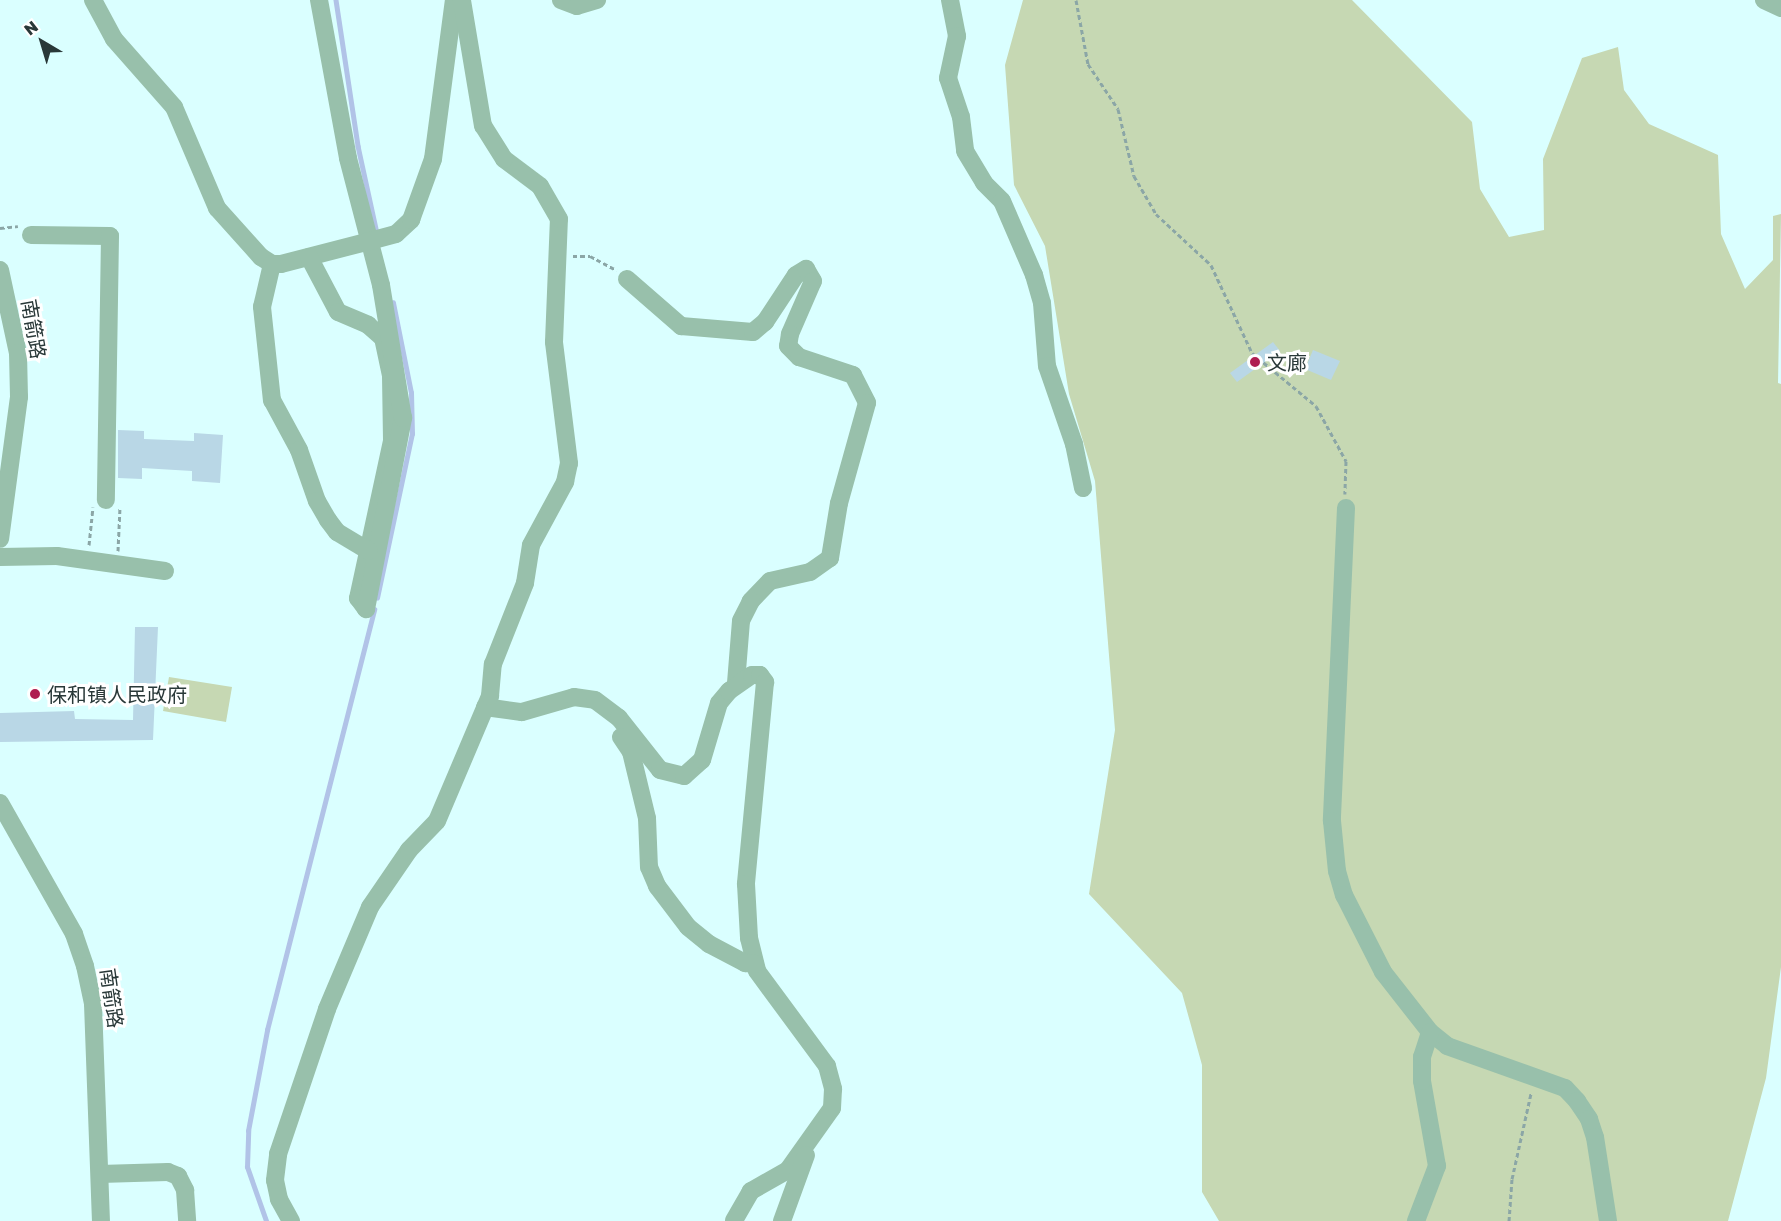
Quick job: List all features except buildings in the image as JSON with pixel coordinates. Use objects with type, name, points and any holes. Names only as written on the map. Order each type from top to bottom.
[{"type":"street","points":[[93,0],[114,39],[174,107],[217,208],[272,264]]},
{"type":"street","points":[[309,257],[338,312],[368,325],[382,338],[391,376],[392,441],[358,598],[366,609],[401,443],[402,408],[383,296],[348,158],[319,0]]},
{"type":"street","points":[[272,264],[309,257],[396,234],[411,220],[433,159],[454,0]]},
{"type":"street","points":[[291,1221],[277,1189],[278,1154],[327,1009],[370,907],[409,850],[437,821],[485,707],[493,664],[525,583],[531,545],[565,482],[569,463],[554,352],[559,219],[554,205],[540,186],[499,153],[483,126],[462,0]]},
{"type":"street","points":[[561,0],[577,6],[597,0]]},
{"type":"street","points":[[950,0],[957,36],[948,78],[961,117],[965,151],[984,183],[1002,201],[1034,274],[1042,303],[1047,366],[1074,444],[1083,488]]},
{"type":"street","points":[[1764,0],[1781,8]]},
{"type":"street","points":[[31,235],[110,236],[106,505]]},
{"type":"street","points":[[272,264],[262,307],[272,399],[299,450],[317,501],[328,520],[343,537],[369,551]]},
{"type":"street","points":[[627,279],[681,326],[753,332],[765,322],[796,274],[806,269],[813,281],[790,334],[788,346],[799,357],[853,375],[867,403],[839,503],[830,558],[810,573],[770,581],[751,601],[741,621],[736,683]]},
{"type":"street","name":"南箭路","points":[[0,270],[18,353],[19,397],[0,539]]},
{"type":"street","points":[[1346,508],[1332,821],[1337,871],[1344,894],[1383,972],[1430,1032],[1447,1046],[1564,1088],[1589,1119],[1608,1221]]},
{"type":"street","points":[[0,557],[57,556],[165,571]]},
{"type":"street","points":[[485,707],[537,711],[574,697],[595,700],[609,708],[649,761],[672,775],[684,776],[702,760],[719,703],[736,683],[752,675],[760,675],[767,691],[756,764],[745,910],[755,964],[768,990],[833,1077],[832,1108],[819,1122],[788,1170],[751,1191],[734,1221]]},
{"type":"street","points":[[609,708],[611,723],[630,752],[647,818],[649,867],[657,886],[688,927],[709,944],[745,963],[755,964]]},
{"type":"street","name":"南箭路","points":[[0,803],[74,934],[85,966],[93,1004],[101,1221]]},
{"type":"street","points":[[1416,1221],[1437,1166],[1422,1081],[1422,1057],[1430,1032]]},
{"type":"street","points":[[782,1221],[819,1122]]},
{"type":"street","points":[[100,1174],[168,1172],[178,1176],[185,1190],[187,1221]]},
{"type":"path","points":[[1076,0],[1088,64],[1118,110],[1134,176],[1156,214],[1211,265],[1252,352],[1316,406],[1335,435],[1346,461],[1346,508]]},
{"type":"path","points":[[556,256],[590,256],[627,279]]},
{"type":"path","points":[[92,525],[106,505]]},
{"type":"path","points":[[106,505],[117,564]]},
{"type":"path","points":[[1509,1221],[1512,1179],[1535,1077]]},
{"type":"green space","points":[[1023,0],[1352,0],[1472,122],[1480,189],[1509,237],[1544,230],[1543,159],[1582,58],[1618,47],[1624,90],[1649,124],[1718,155],[1721,234],[1745,289],[1773,260],[1773,216],[1781,214],[1778,383],[1781,384],[1781,967],[1766,1078],[1728,1221],[1219,1221],[1202,1192],[1202,1065],[1182,993],[1089,894],[1115,730],[1095,481],[1069,394],[1045,246],[1014,185],[1005,65]]},
{"type":"green space","points":[[169,677],[232,687],[226,722],[163,711]]},
{"type":"waterway","points":[[336,0],[358,146],[377,233]]},
{"type":"waterway","points":[[377,598],[412,434],[411,393],[393,303]]},
{"type":"waterway","points":[[266,1221],[247,1167],[248,1131],[267,1030],[374,609]]},
{"type":"place","name":"文廊","points":[[1255,362]]},
{"type":"place","name":"保和镇人民政府","points":[[35,694]]}]
